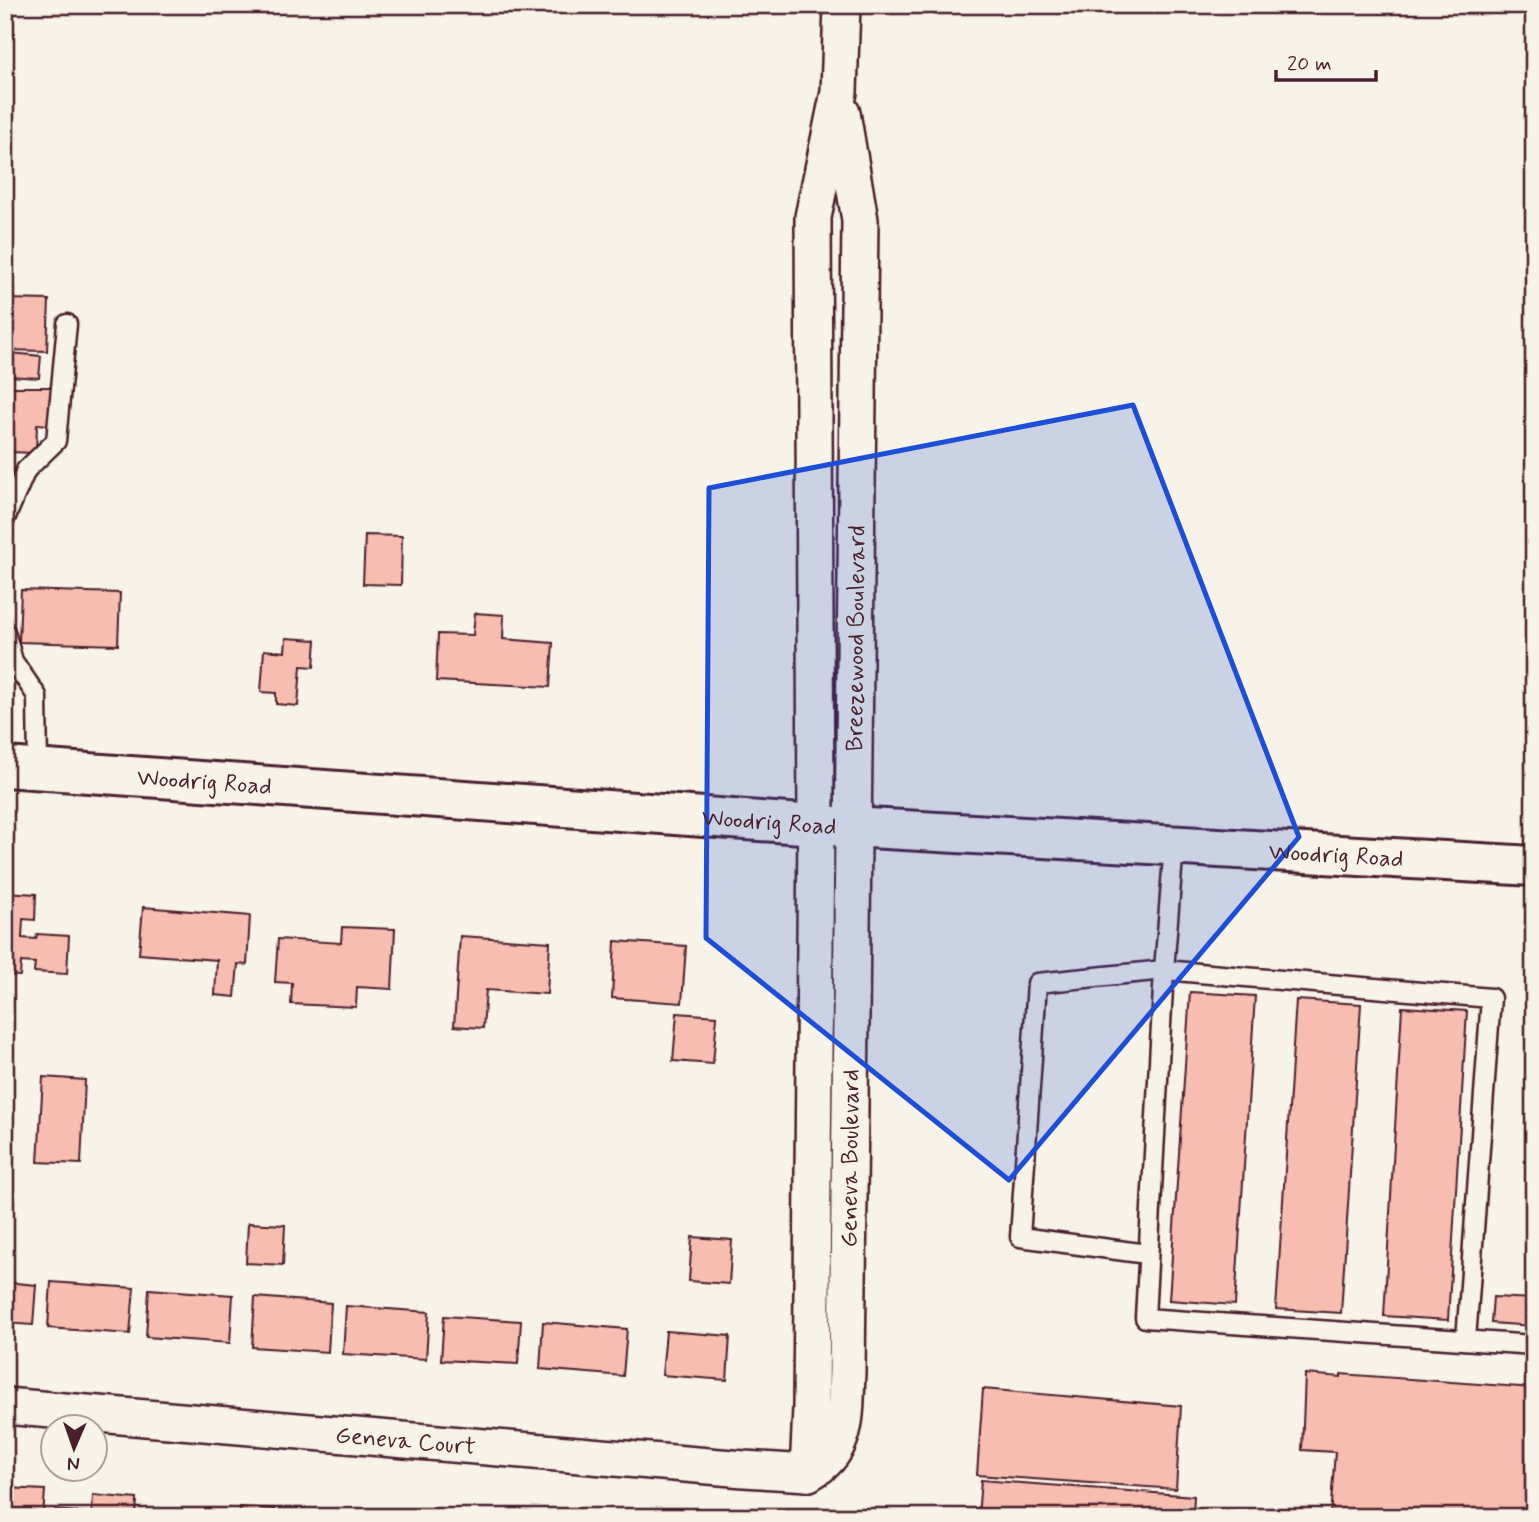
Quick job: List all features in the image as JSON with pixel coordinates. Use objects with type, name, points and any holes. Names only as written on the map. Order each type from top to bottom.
[{"type":"street","name":"Breezewood Boulevard","points":[[808,1473],[811,1408],[816,825],[813,217],[839,92],[842,5]]},
{"type":"street","name":"Breezewood Boulevard","points":[[839,92],[860,220],[855,828]]},
{"type":"street","points":[[814,449],[858,449]]},
{"type":"street","name":"Woodrig Road","points":[[21,769],[855,828],[1534,866]]},
{"type":"street","name":"Geneva Boulevard","points":[[808,1473],[829,1457],[840,1441],[845,1416],[855,828]]},
{"type":"street","name":"Geneva Court","points":[[5,1406],[808,1473]]},
{"type":"lane","points":[[5,519],[26,470],[56,440],[67,324]]},
{"type":"lane","points":[[5,632],[13,661],[37,696],[21,769]]},
{"type":"lane","points":[[1174,845],[1164,970],[1145,1318],[1534,1345]]},
{"type":"lane","points":[[1147,1254],[1020,1237],[1037,983],[1164,970],[1491,998],[1466,1340]]},
{"type":"highlighted area","points":[[1133,405],[1299,837],[1009,1180],[706,938],[709,488]]},
{"type":"building","points":[[8,299],[49,300],[47,351],[6,350]]},
{"type":"building","points":[[10,353],[41,356],[39,378],[8,376]]},
{"type":"building","points":[[10,387],[51,387],[51,425],[37,424],[36,453],[9,452]]},
{"type":"building","points":[[365,535],[402,536],[401,585],[363,584]]},
{"type":"building","points":[[21,590],[120,593],[118,645],[19,642]]},
{"type":"building","points":[[475,613],[504,615],[503,639],[553,643],[550,687],[436,681],[438,634],[473,635]]},
{"type":"building","points":[[286,638],[316,640],[314,667],[301,666],[298,706],[276,704],[276,693],[261,692],[264,650],[285,652]]},
{"type":"building","points":[[5,892],[36,894],[35,920],[23,919],[22,938],[36,939],[37,934],[69,936],[67,974],[34,972],[35,963],[21,962],[20,976],[5,975]]},
{"type":"building","points":[[143,907],[250,916],[247,965],[238,964],[235,997],[215,995],[217,960],[139,954]]},
{"type":"building","points":[[342,927],[395,929],[392,989],[357,987],[356,1007],[291,1004],[292,983],[275,982],[278,939],[341,943]]},
{"type":"building","points":[[460,936],[550,942],[547,994],[486,990],[483,1028],[454,1026]]},
{"type":"building","points":[[615,941],[686,946],[682,1003],[612,998]]},
{"type":"building","points":[[1190,992],[1255,996],[1235,1305],[1169,1300]]},
{"type":"building","points":[[1296,1000],[1361,1004],[1341,1313],[1276,1309]]},
{"type":"building","points":[[1402,1007],[1467,1011],[1448,1320],[1384,1316]]},
{"type":"building","points":[[677,1013],[717,1016],[713,1064],[673,1061]]},
{"type":"building","points":[[43,1077],[85,1080],[81,1164],[38,1162]]},
{"type":"building","points":[[248,1223],[285,1225],[283,1265],[246,1263]]},
{"type":"building","points":[[692,1237],[732,1240],[729,1284],[689,1281]]},
{"type":"building","points":[[5,1282],[36,1285],[33,1325],[5,1323]]},
{"type":"building","points":[[51,1282],[134,1288],[130,1334],[48,1328]]},
{"type":"building","points":[[149,1289],[233,1295],[230,1343],[146,1337]]},
{"type":"building","points":[[255,1297],[331,1303],[328,1352],[252,1347]]},
{"type":"building","points":[[1493,1297],[1534,1299],[1534,1326],[1491,1323]]},
{"type":"building","points":[[346,1306],[429,1312],[426,1359],[343,1354]]},
{"type":"building","points":[[444,1316],[521,1321],[518,1364],[441,1360]]},
{"type":"building","points":[[543,1322],[627,1329],[623,1376],[540,1369]]},
{"type":"building","points":[[666,1331],[730,1336],[727,1380],[662,1375]]},
{"type":"building","points":[[1305,1374],[1341,1377],[1341,1374],[1534,1388],[1534,1517],[1330,1517],[1335,1452],[1302,1450]]},
{"type":"building","points":[[983,1389],[1181,1406],[1176,1489],[977,1475]]},
{"type":"building","points":[[981,1480],[1194,1496],[1193,1517],[978,1517]]},
{"type":"building","points":[[7,1488],[45,1490],[43,1517],[6,1517]]},
{"type":"building","points":[[93,1495],[137,1499],[136,1517],[55,1517],[55,1510],[92,1513]]},
{"type":"building","points":[[240,1507],[275,1509],[275,1517],[239,1517]]}]
